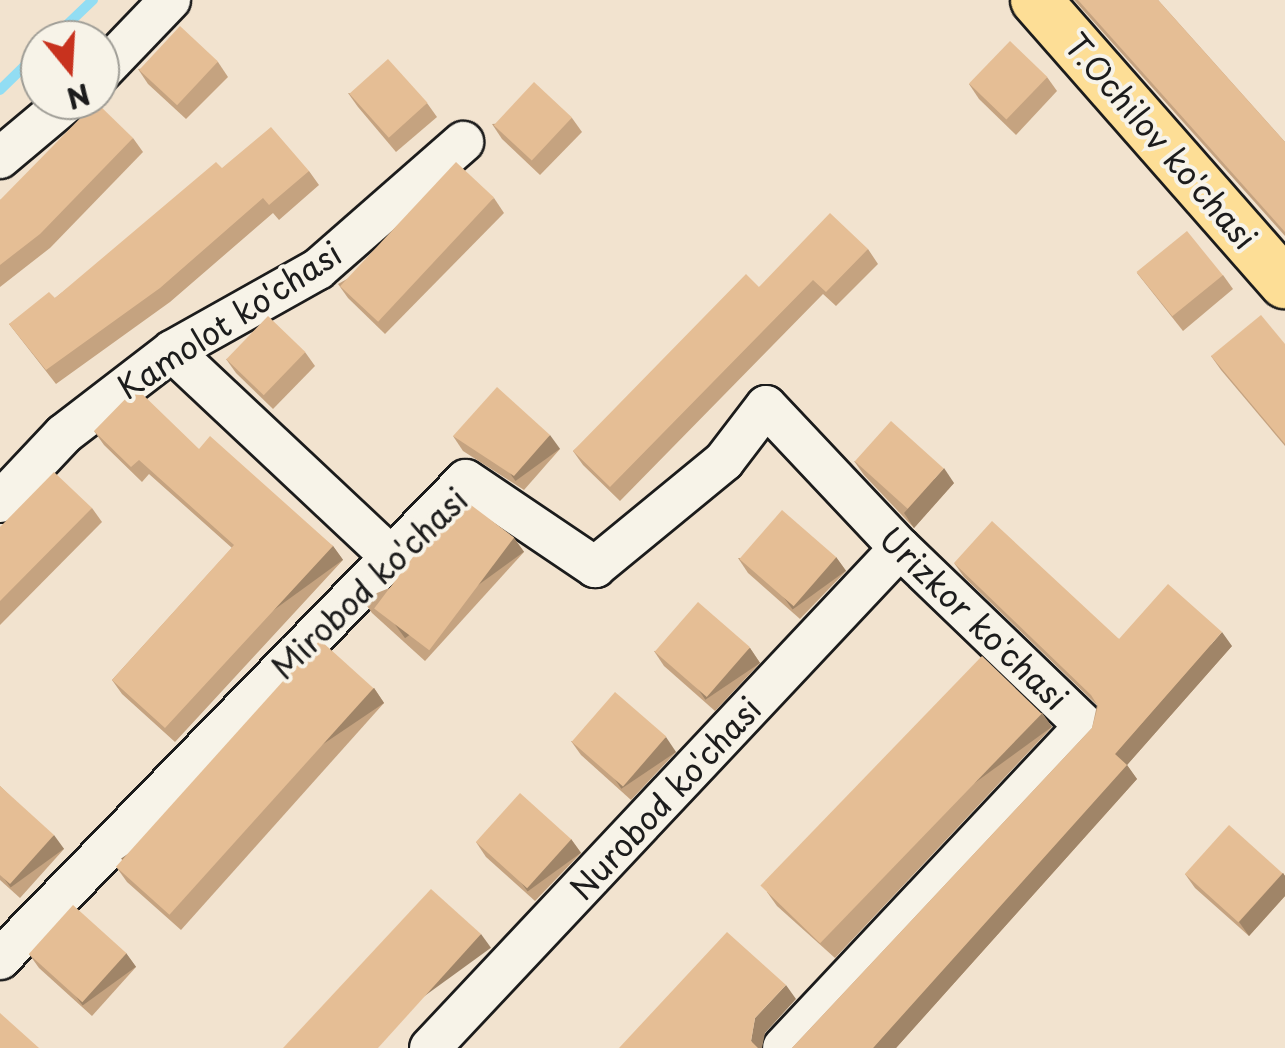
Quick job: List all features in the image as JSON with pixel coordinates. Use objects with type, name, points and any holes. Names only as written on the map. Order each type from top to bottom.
[{"type":"main road","name":"T.Ochilov ko'chasi","points":[[1036,0],[1285,283]]},
{"type":"street","points":[[120,52],[170,0]]},
{"type":"street","points":[[0,158],[45,120]]},
{"type":"street","name":"Kamolot ko'chasi","points":[[0,502],[64,434],[172,350],[318,269],[463,142]]},
{"type":"street","points":[[172,350],[390,556]]},
{"type":"street","name":"Mirobod ko'chasi","points":[[7,937],[466,480],[595,567],[724,461],[766,406]]},
{"type":"street","name":"Urizkor ko'chasi","points":[[766,406],[900,548],[1085,726],[783,1048]]},
{"type":"street","name":"Nurobod ko'chasi","points":[[430,1048],[900,548]]},
{"type":"building","points":[[1078,0],[1158,0],[1285,142],[1285,232]]},
{"type":"building","points":[[180,26],[218,61],[177,105],[139,70]]},
{"type":"building","points":[[1010,41],[1047,77],[1006,120],[969,83]]},
{"type":"building","points":[[388,59],[427,103],[389,138],[349,94]]},
{"type":"building","points":[[534,82],[572,117],[532,161],[494,125]]},
{"type":"building","points":[[78,120],[114,120],[133,138],[40,234],[0,265],[0,200]]},
{"type":"building","points":[[271,127],[309,171],[269,205],[263,198],[160,288],[46,370],[9,324],[49,292],[55,298],[216,162],[222,168]]},
{"type":"building","points":[[456,162],[494,197],[378,322],[340,286]]},
{"type":"building","points":[[830,213],[868,249],[826,292],[813,280],[610,487],[573,451],[746,274],[759,287]]},
{"type":"building","points":[[1187,231],[1223,275],[1172,316],[1136,272]]},
{"type":"building","points":[[1261,315],[1285,344],[1285,444],[1211,356]]},
{"type":"building","points":[[268,316],[305,352],[264,395],[226,359]]},
{"type":"building","points":[[497,387],[550,435],[514,476],[453,436]]},
{"type":"building","points":[[136,388],[199,449],[210,436],[333,546],[165,728],[112,680],[234,545],[139,460],[131,467],[94,431]]},
{"type":"building","points":[[891,421],[944,469],[908,509],[855,461]]},
{"type":"building","points":[[54,472],[92,508],[0,601],[0,527]]},
{"type":"building","points":[[459,496],[514,538],[429,650],[374,609]]},
{"type":"building","points":[[782,510],[836,557],[794,606],[739,559]]},
{"type":"building","points":[[992,521],[1119,639],[1168,584],[1222,632],[1115,754],[1127,765],[873,1048],[792,1048],[1092,728],[1098,706],[1091,695],[954,563]]},
{"type":"building","points":[[698,602],[750,647],[707,697],[655,652]]},
{"type":"building","points":[[320,640],[374,688],[169,915],[116,867]]},
{"type":"building","points":[[982,656],[1042,714],[820,943],[760,885]]},
{"type":"building","points":[[615,692],[666,737],[623,786],[572,742]]},
{"type":"building","points":[[0,786],[54,835],[10,884],[0,875]]},
{"type":"building","points":[[520,793],[571,839],[527,888],[476,842]]},
{"type":"building","points":[[1229,825],[1283,873],[1238,922],[1185,874]]},
{"type":"building","points":[[431,889],[481,934],[378,1048],[283,1048]]},
{"type":"building","points":[[73,905],[127,953],[82,1002],[29,954]]},
{"type":"building","points":[[727,932],[786,985],[755,1018],[751,1041],[758,1048],[619,1048]]},
{"type":"building","points":[[0,1013],[39,1048],[0,1048]]},
{"type":"waterway","points":[[72,20],[93,0]]},
{"type":"waterway","points":[[0,90],[20,70]]}]
